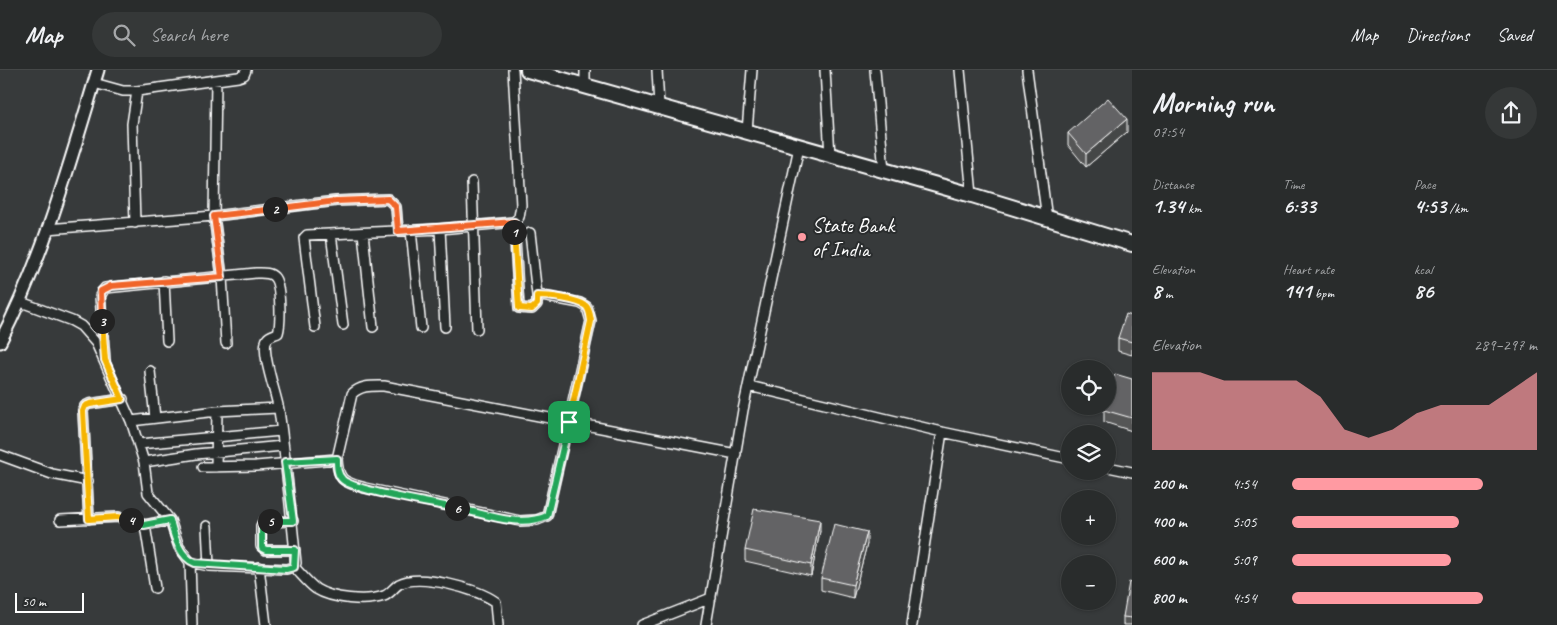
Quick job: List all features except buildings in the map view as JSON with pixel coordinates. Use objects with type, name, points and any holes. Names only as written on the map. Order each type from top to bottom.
[{"type":"main road","points":[[528,70],[972,195],[1132,244]]},
{"type":"street","points":[[0,342],[21,302],[47,230],[98,70]]},
{"type":"street","points":[[94,83],[123,91],[137,91],[238,77],[244,74],[246,70]]},
{"type":"street","points":[[314,327],[304,238],[307,235],[474,227],[514,222],[519,217],[521,205],[513,70]]},
{"type":"street","points":[[585,70],[585,86]]},
{"type":"street","points":[[656,70],[659,106]]},
{"type":"street","points":[[747,131],[752,70]]},
{"type":"street","points":[[825,70],[830,156]]},
{"type":"street","points":[[875,70],[884,171]]},
{"type":"street","points":[[960,70],[972,195]]},
{"type":"street","points":[[1027,70],[1047,219]]},
{"type":"street","points":[[216,80],[214,216],[222,277],[226,343]]},
{"type":"street","points":[[135,223],[132,124],[137,91]]},
{"type":"street","points":[[706,625],[749,386],[799,147]]},
{"type":"street","points":[[472,182],[477,328]]},
{"type":"street","points":[[47,230],[214,216],[336,201],[388,199],[396,207],[398,231]]},
{"type":"street","points":[[514,222],[519,308],[532,309],[537,304],[537,296],[530,233]]},
{"type":"street","points":[[440,229],[445,327]]},
{"type":"street","points":[[411,230],[421,328]]},
{"type":"street","points":[[363,233],[373,327]]},
{"type":"street","points":[[331,234],[343,325]]},
{"type":"street","points":[[105,360],[101,291],[111,286],[266,272],[274,276],[277,282],[279,328],[278,332],[269,337],[266,343],[271,382],[278,408],[293,521],[294,567],[315,588],[342,597],[371,598],[385,596],[399,584],[412,581],[444,583],[471,590],[496,602],[498,625]]},
{"type":"street","points":[[164,281],[166,341]]},
{"type":"street","points":[[537,296],[580,302],[587,307],[591,321],[569,422],[551,507],[547,516],[537,520],[520,521],[344,482],[338,472],[337,459],[352,394],[357,388],[367,386],[384,386],[569,422],[736,454]]},
{"type":"street","points":[[21,302],[81,326],[96,343],[122,399],[139,444],[144,462],[148,493],[170,520],[179,547],[190,562],[192,625]]},
{"type":"street","points":[[150,371],[155,418]]},
{"type":"street","points":[[749,386],[942,432],[1061,457]]},
{"type":"street","points":[[89,519],[83,411],[85,406],[122,399]]},
{"type":"street","points":[[131,421],[217,411],[278,408]]},
{"type":"street","points":[[216,467],[217,411]]},
{"type":"street","points":[[139,444],[281,431]]},
{"type":"street","points":[[912,625],[942,432]]},
{"type":"street","points":[[144,462],[216,452],[283,446]]},
{"type":"street","points":[[0,455],[52,474],[88,481]]},
{"type":"street","points":[[202,467],[337,459]]},
{"type":"street","points":[[1116,469],[1132,472]]},
{"type":"street","points":[[60,520],[118,517],[144,525],[170,520]]},
{"type":"street","points":[[293,521],[263,522],[261,526],[261,546],[266,550],[295,550]]},
{"type":"street","points":[[144,525],[155,588]]},
{"type":"street","points":[[207,526],[209,566]]},
{"type":"street","points":[[190,562],[209,566],[286,569],[294,567]]},
{"type":"street","points":[[259,568],[266,625]]},
{"type":"street","points":[[642,625],[711,598]]},
{"type":"place","name":"State Bank of India","points":[[802,237]]},
{"type":"route","points":[[388,199],[394,202],[396,207],[398,231],[474,227],[514,222],[517,305],[519,308],[532,309],[537,304],[537,296],[546,296],[580,302],[587,307],[590,314],[591,321],[569,422],[551,507],[547,516],[537,520],[520,521],[344,482],[338,472],[337,459],[285,462],[293,521],[263,522],[261,526],[261,546],[266,550],[295,550],[296,563],[294,567],[286,569],[209,566],[190,562],[179,547],[170,520],[144,525],[128,518],[89,519],[83,411],[85,406],[90,404],[122,399],[105,360],[100,301],[101,291],[111,286],[222,277],[214,216],[336,201],[388,199]]}]
